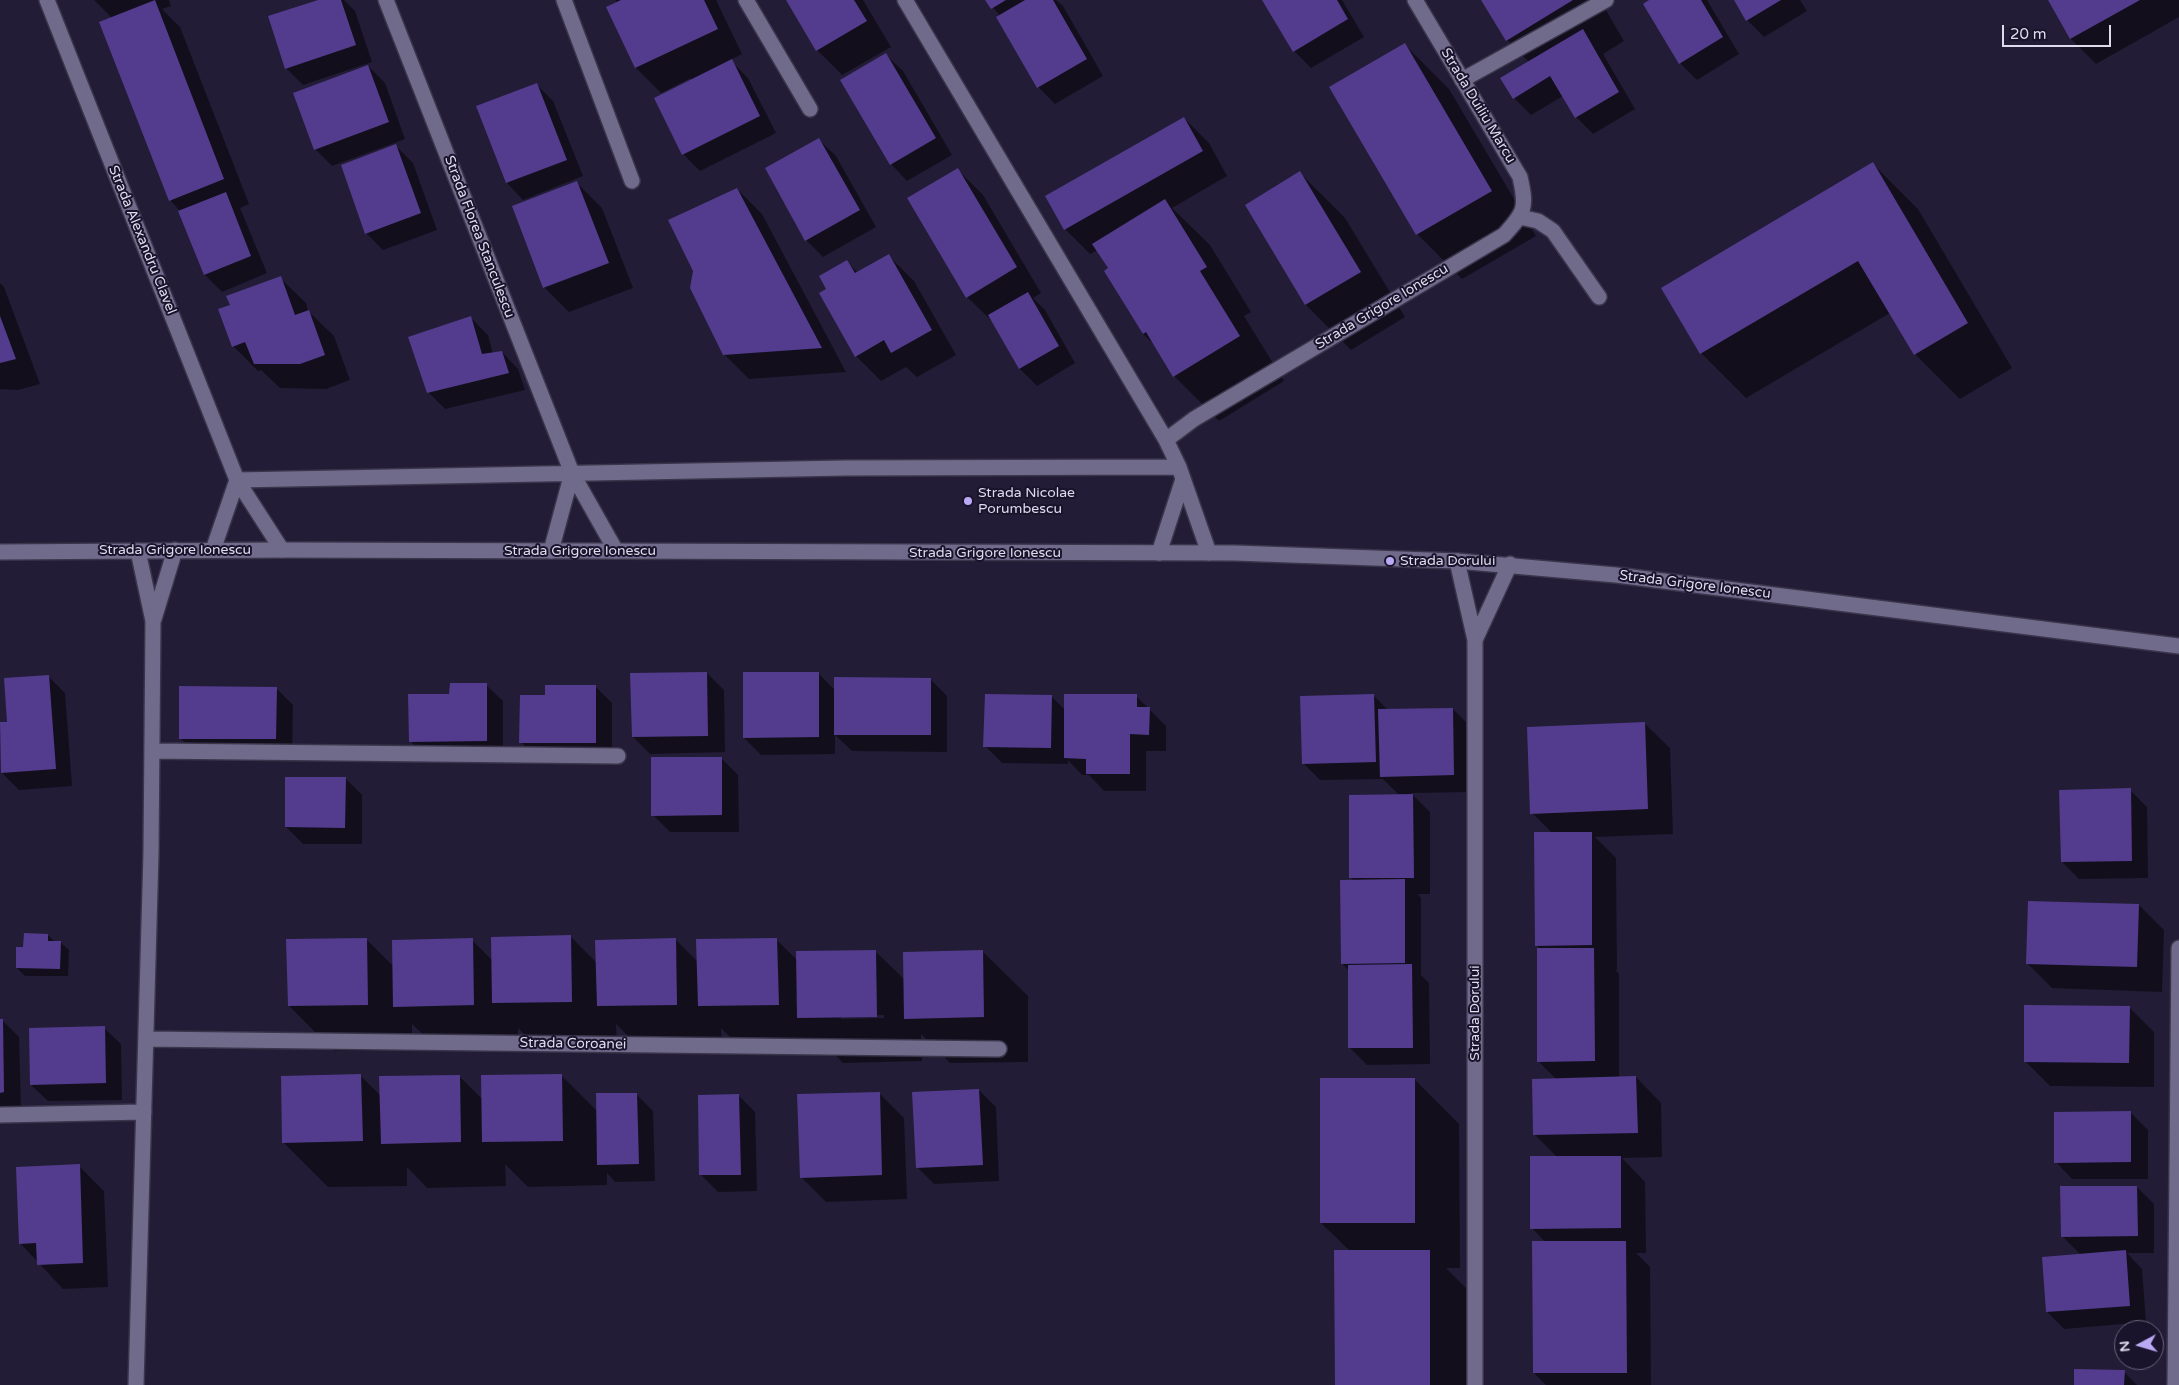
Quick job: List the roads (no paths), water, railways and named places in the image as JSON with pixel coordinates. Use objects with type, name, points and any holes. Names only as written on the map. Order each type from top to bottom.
[{"type":"street","name":"Strada Alexandru Clavel","points":[[47,0],[237,480],[282,550]]},
{"type":"street","name":"Strada Florea Stanculescu","points":[[386,0],[572,473],[616,551]]},
{"type":"street","points":[[564,0],[632,181]]},
{"type":"street","points":[[746,0],[810,108]]},
{"type":"street","points":[[905,0],[1166,440],[1181,473],[1208,553]]},
{"type":"street","name":"Strada Duiliu Marcu","points":[[1414,0],[1520,177],[1525,200],[1520,217]]},
{"type":"street","points":[[1462,80],[1606,0]]},
{"type":"street","points":[[1520,217],[1538,221],[1553,231],[1599,298]]},
{"type":"street","name":"Strada Grigore Ionescu","points":[[1166,440],[1194,419],[1504,235],[1520,217]]},
{"type":"street","points":[[213,550],[237,480],[845,468],[1181,473]]},
{"type":"street","points":[[551,551],[572,473]]},
{"type":"street","points":[[1160,553],[1181,473]]},
{"type":"street","points":[[153,621],[175,550]]},
{"type":"street","name":"Strada Grigore Ionescu","points":[[0,552],[282,550],[1208,553],[1457,561],[1510,564],[1616,575],[2179,646]]},
{"type":"street","points":[[136,1385],[146,1039],[153,621],[138,551]]},
{"type":"street","name":"Strada Dorului","points":[[1457,561],[1475,640],[1475,1385]]},
{"type":"street","name":"Strada Dorului","points":[[1475,640],[1510,564]]},
{"type":"street","points":[[152,751],[618,756]]},
{"type":"street","points":[[2176,1385],[2179,948]]},
{"type":"street","name":"Strada Coroanei","points":[[146,1039],[1000,1049]]},
{"type":"street","points":[[0,1115],[144,1112]]},
{"type":"place","name":"Strada Nicolae Porumbescu","points":[[968,501]]},
{"type":"place","name":"Strada Dorului","points":[[1390,561]]}]
